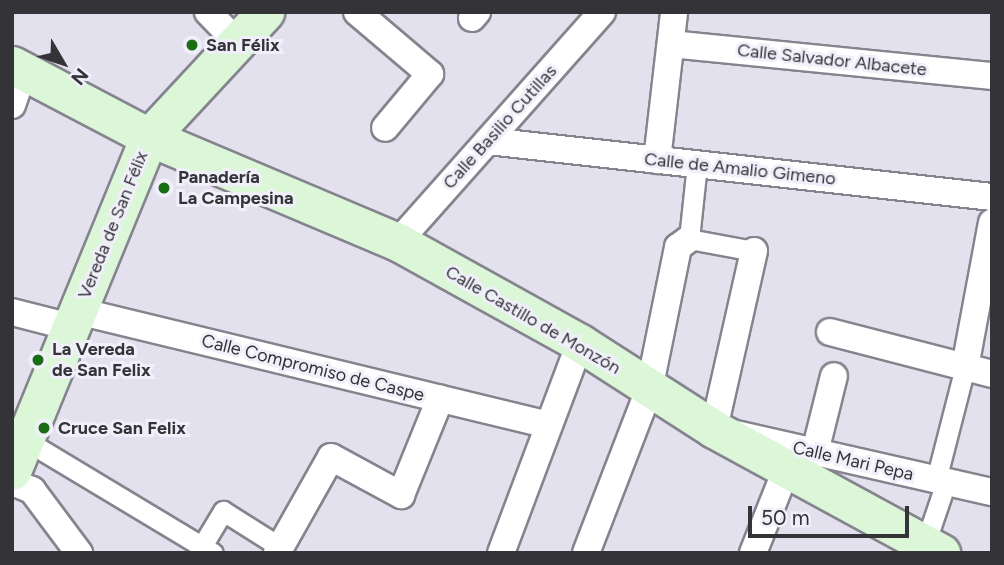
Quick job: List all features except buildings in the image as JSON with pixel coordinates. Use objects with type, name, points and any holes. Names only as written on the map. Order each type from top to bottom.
[{"type":"main road","name":"Vereda de San Félix","points":[[19,455],[149,137],[265,12]]},
{"type":"main road","name":"Calle Castillo de Monzón","points":[[18,68],[149,137],[398,242],[580,344],[714,429],[801,461],[933,548]]},
{"type":"street","points":[[208,12],[237,41]]},
{"type":"street","points":[[357,12],[430,74],[385,128]]},
{"type":"street","name":"Calle Basilio Cutillas","points":[[398,242],[602,12]]},
{"type":"street","points":[[657,160],[674,12]]},
{"type":"street","name":"Calle Salvador Albacete","points":[[671,44],[992,76]]},
{"type":"street","points":[[12,105],[18,68]]},
{"type":"street","name":"Calle de Amalio Gimeno","points":[[488,141],[992,198]]},
{"type":"street","points":[[689,239],[696,164]]},
{"type":"street","points":[[933,548],[941,481],[965,367],[983,314],[992,223]]},
{"type":"street","points":[[586,553],[649,390],[678,247],[689,239],[754,251],[714,429]]},
{"type":"street","name":"Calle Compromiso de Caspe","points":[[12,312],[74,319],[548,425]]},
{"type":"street","points":[[830,332],[992,374]]},
{"type":"street","points":[[501,553],[580,344]]},
{"type":"street","points":[[753,553],[801,461],[834,376]]},
{"type":"street","points":[[19,455],[208,550],[223,511],[279,550],[331,457],[401,495],[440,399]]},
{"type":"street","name":"Calle Mari Pepa","points":[[801,461],[941,481],[992,492]]},
{"type":"street","points":[[12,482],[32,490],[79,553]]},
{"type":"place","name":"San Félix","points":[[192,45]]},
{"type":"place","name":"Panadería La Campesina","points":[[164,188]]},
{"type":"place","name":"La Vereda de San Felix","points":[[38,360]]},
{"type":"place","name":"Cruce San Felix","points":[[44,428]]}]
